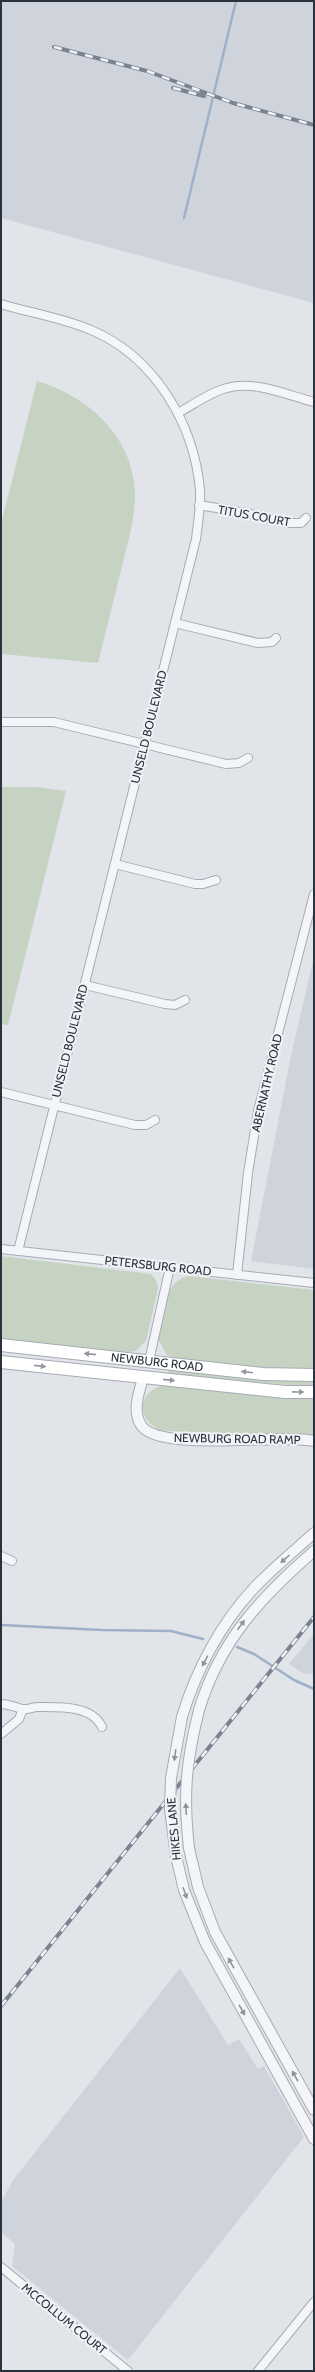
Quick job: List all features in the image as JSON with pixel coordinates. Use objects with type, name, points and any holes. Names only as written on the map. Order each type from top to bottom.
[{"type":"main road","name":"NEWBURG ROAD","points":[[1,1345],[149,1360],[264,1374],[314,1375]]},
{"type":"main road","name":"NEWBURG ROAD","points":[[1,1362],[286,1392],[314,1392]]},
{"type":"street","name":"UNSELD BOULEVARD","points":[[1,304],[67,321],[103,336],[123,348],[147,370],[178,413],[189,437],[196,464],[200,506],[196,538],[18,1251]]},
{"type":"street","points":[[178,413],[220,390],[240,386],[251,386],[314,402]]},
{"type":"street","name":"TITUS COURT","points":[[200,506],[246,513],[287,523],[301,523],[306,518]]},
{"type":"street","points":[[175,623],[258,643],[272,642],[276,638]]},
{"type":"street","points":[[1,722],[54,722],[226,764],[239,763],[248,758]]},
{"type":"street","points":[[115,864],[195,884],[203,884],[216,880]]},
{"type":"street","name":"ABERNATHY ROAD","points":[[237,1274],[248,1173],[258,1112],[314,894]]},
{"type":"street","points":[[85,985],[165,1004],[175,1005],[185,1000]]},
{"type":"street","points":[[1,1092],[135,1125],[146,1125],[155,1120]]},
{"type":"street","name":"PETERSBURG ROAD","points":[[1,1249],[314,1283]]},
{"type":"street","points":[[149,1360],[170,1267]]},
{"type":"street","name":"NEWBURG ROAD RAMP","points":[[143,1378],[137,1399],[137,1416],[141,1426],[148,1432],[180,1440],[314,1441]]},
{"type":"street","name":"HIKES LANE","points":[[314,1533],[259,1583],[237,1608],[220,1632],[199,1672],[182,1717],[171,1778],[170,1809],[176,1856],[184,1890],[205,1942],[314,2139]]},
{"type":"street","name":"HIKES LANE","points":[[314,1551],[271,1591],[238,1628],[211,1676],[199,1710],[189,1748],[184,1785],[189,1848],[198,1887],[215,1932],[314,2110]]},
{"type":"street","points":[[1,1556],[12,1561]]},
{"type":"street","points":[[1,1704],[12,1704],[23,1709],[38,1707],[87,1711],[95,1716],[102,1727]]},
{"type":"street","points":[[1,1734],[19,1719],[23,1709]]},
{"type":"street","name":"MCCOLLUM COURT","points":[[1,2267],[128,2371]]},
{"type":"street","points":[[258,2371],[314,2302]]},
{"type":"shaded area","points":[[1,1],[314,1],[314,303],[1,218]]},
{"type":"shaded area","points":[[314,957],[314,1269],[251,1261],[292,1051]]},
{"type":"shaded area","points":[[314,1634],[314,1674],[302,1673],[289,1664]]},
{"type":"shaded area","points":[[180,1968],[228,2045],[239,2039],[258,2069],[264,2066],[304,2137],[128,2360],[12,2266],[15,2244],[1,2232],[1,2202],[14,2179]]},
{"type":"green space","points":[[37,381],[74,397],[90,408],[105,422],[117,437],[126,454],[133,473],[135,503],[129,539],[98,663],[1,654],[1,524]]},
{"type":"green space","points":[[1,787],[35,787],[66,791],[8,1025],[1,1024]]},
{"type":"green space","points":[[1,1256],[151,1274],[156,1280],[158,1288],[146,1341],[136,1351],[123,1353],[1,1340]]},
{"type":"green space","points":[[189,1276],[314,1290],[314,1371],[230,1365],[179,1359],[167,1355],[158,1339],[162,1311],[174,1285],[180,1279]]},
{"type":"green space","points":[[169,1368],[314,1380],[314,1387],[168,1375]]},
{"type":"green space","points":[[168,1384],[314,1396],[314,1436],[161,1431],[146,1419],[143,1412],[143,1404],[145,1398],[150,1392],[158,1387]]},
{"type":"waterway","points":[[184,218],[236,1]]},
{"type":"waterway","points":[[1,1625],[102,1630],[171,1631],[203,1639]]},
{"type":"waterway","points":[[237,1647],[254,1654],[294,1680],[314,1689]]},
{"type":"railway","points":[[54,47],[147,71],[233,103],[314,125]]},
{"type":"railway","points":[[173,88],[204,96]]},
{"type":"railway","points":[[1,2006],[314,1617]]}]
